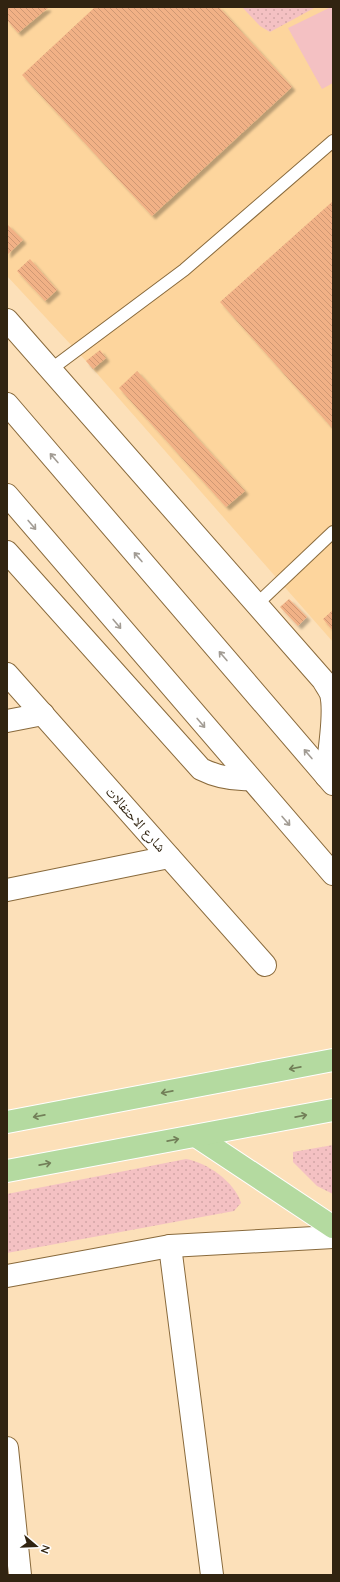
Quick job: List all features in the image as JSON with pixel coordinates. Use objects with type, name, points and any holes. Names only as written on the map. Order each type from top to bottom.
[{"type":"main road","points":[[7,1122],[333,1060]]},
{"type":"main road","points":[[7,1171],[333,1110]]},
{"type":"main road","points":[[196,1136],[333,1227]]},
{"type":"street","points":[[7,320],[323,680],[330,694],[331,737],[329,780]]},
{"type":"street","points":[[7,404],[329,780]]},
{"type":"street","points":[[7,495],[333,874]]},
{"type":"street","points":[[7,552],[201,769],[216,776],[237,780],[250,779]]},
{"type":"street","name":"شارع الاحتفالات","points":[[7,674],[265,965]]},
{"type":"street","points":[[7,721],[43,714]]},
{"type":"street","points":[[7,890],[169,857]]},
{"type":"street","points":[[7,1276],[170,1246],[333,1237]]},
{"type":"street","points":[[170,1246],[212,1575]]},
{"type":"street","points":[[7,1448],[20,1575]]},
{"type":"lane","points":[[50,370],[184,270],[333,141]]},
{"type":"lane","points":[[257,604],[333,532]]},
{"type":"shaded area","points":[[7,7],[333,7],[333,642],[86,361],[7,276]]},
{"type":"shaded area","points":[[242,7],[316,7],[270,32],[260,26]]},
{"type":"shaded area","points":[[333,7],[333,83],[322,89],[288,28]]},
{"type":"shaded area","points":[[333,1145],[333,1194],[317,1186],[293,1162],[293,1152]]},
{"type":"shaded area","points":[[186,1159],[202,1164],[211,1169],[219,1174],[233,1188],[241,1203],[234,1211],[7,1253],[7,1194]]},
{"type":"building","points":[[7,7],[48,8],[18,33],[7,20]]},
{"type":"building","points":[[95,7],[219,7],[292,87],[152,216],[22,75]]},
{"type":"building","points":[[333,201],[333,429],[220,302]]},
{"type":"building","points":[[7,224],[23,240],[7,255]]},
{"type":"building","points":[[30,259],[57,290],[45,301],[17,271]]},
{"type":"building","points":[[100,350],[106,358],[93,369],[86,361]]},
{"type":"building","points":[[137,371],[245,491],[226,507],[119,388]]},
{"type":"building","points":[[289,599],[307,617],[298,626],[280,607]]},
{"type":"building","points":[[333,610],[333,631],[323,619]]}]
